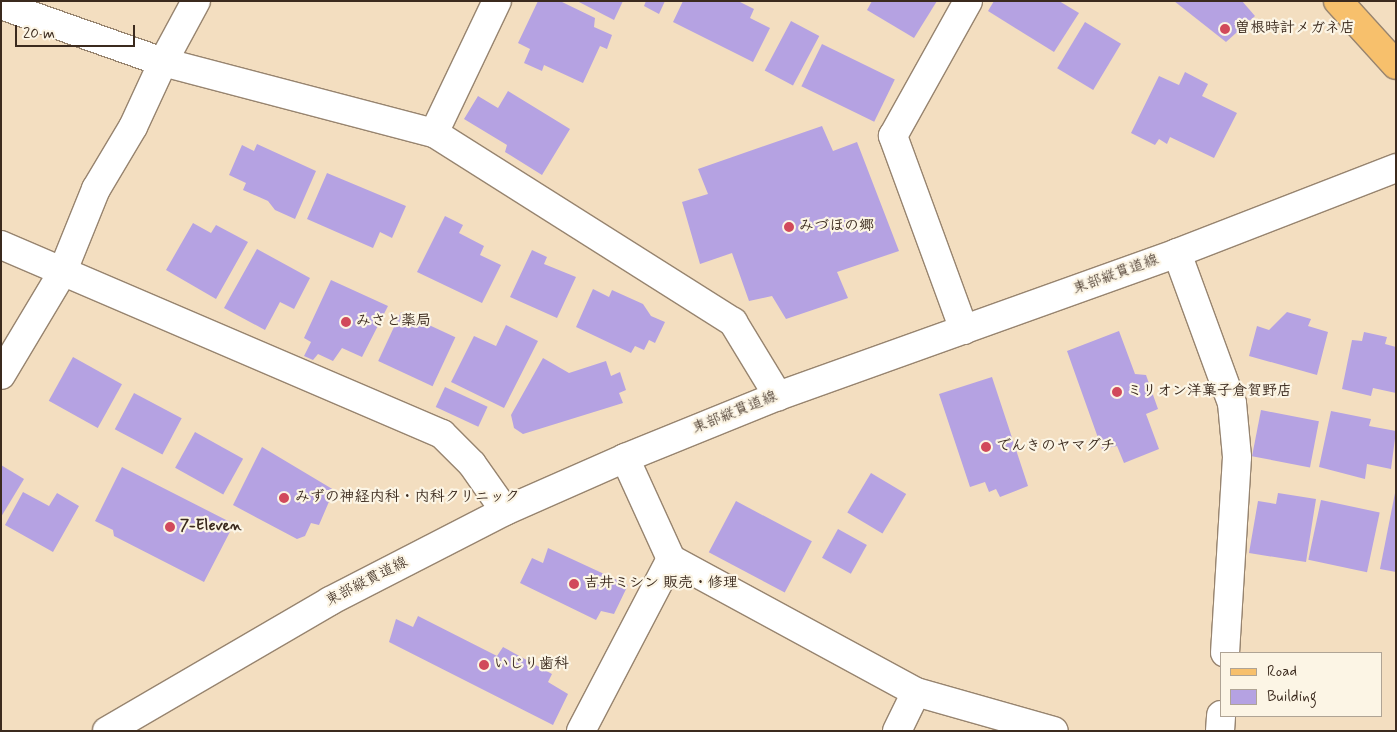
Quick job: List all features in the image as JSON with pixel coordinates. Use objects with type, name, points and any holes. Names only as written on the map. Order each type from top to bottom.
[{"type":"main road","points":[[1338,1],[1396,65]]},
{"type":"street","points":[[1,375],[62,273],[96,189],[133,127],[163,62],[196,1]]},
{"type":"street","points":[[434,133],[497,1]]},
{"type":"street","points":[[964,330],[893,136],[968,1]]},
{"type":"street","points":[[1,5],[163,62],[434,133],[733,322],[778,396]]},
{"type":"street","name":"東部縦貫道線","points":[[107,731],[330,601],[505,511],[625,458],[778,396],[1177,253],[1396,168]]},
{"type":"street","points":[[1,245],[62,273],[442,434],[472,464],[505,511]]},
{"type":"street","points":[[1177,253],[1232,403],[1237,457],[1225,652]]},
{"type":"street","points":[[625,458],[671,559],[916,692],[1054,731]]},
{"type":"street","points":[[581,731],[671,559]]},
{"type":"street","points":[[896,731],[916,692]]},
{"type":"street","points":[[1220,731],[1221,717]]},
{"type":"building","points":[[538,1],[560,1],[595,18],[594,27],[612,35],[607,49],[600,46],[583,83],[544,65],[542,71],[524,63],[530,49],[518,43]]},
{"type":"building","points":[[577,1],[623,1],[614,20]]},
{"type":"building","points":[[646,1],[665,1],[659,14],[644,6]]},
{"type":"building","points":[[683,1],[738,1],[754,9],[750,18],[770,28],[753,62],[673,22]]},
{"type":"building","points":[[872,1],[937,1],[914,38],[867,10]]},
{"type":"building","points":[[994,1],[1059,1],[1079,13],[1054,52],[988,11]]},
{"type":"building","name":"曽根時計メガネ店","points":[[1174,1],[1242,1],[1255,16],[1226,42]]},
{"type":"building","points":[[791,21],[819,36],[793,85],[765,70]]},
{"type":"building","points":[[1085,22],[1121,44],[1093,90],[1057,68]]},
{"type":"building","points":[[822,44],[895,80],[874,122],[801,86]]},
{"type":"building","points":[[1185,72],[1208,84],[1202,96],[1237,113],[1214,158],[1170,137],[1167,144],[1159,139],[1155,145],[1131,133],[1159,76],[1179,85]]},
{"type":"building","points":[[508,91],[570,129],[542,175],[505,152],[507,145],[464,119],[478,96],[498,108]]},
{"type":"building","name":"みづほの郷","points":[[822,126],[833,151],[857,142],[899,251],[837,272],[848,298],[786,319],[772,296],[749,301],[732,253],[700,264],[682,202],[708,194],[698,169]]},
{"type":"building","points":[[257,144],[316,171],[295,219],[275,210],[268,201],[243,190],[246,183],[229,175],[242,145],[254,151]]},
{"type":"building","points":[[327,173],[406,206],[392,238],[380,232],[373,248],[307,219]]},
{"type":"building","points":[[445,216],[463,225],[459,233],[484,246],[480,255],[501,265],[482,303],[417,272]]},
{"type":"building","points":[[193,223],[211,233],[216,225],[248,242],[216,299],[166,270]]},
{"type":"building","points":[[257,249],[310,278],[294,309],[280,302],[265,330],[224,308]]},
{"type":"building","points":[[532,250],[547,257],[544,264],[576,277],[557,318],[510,297]]},
{"type":"building","name":"みさと薬局","points":[[331,280],[388,306],[362,357],[342,348],[333,361],[318,354],[313,360],[304,356],[311,342],[304,338]]},
{"type":"building","points":[[593,289],[609,297],[612,290],[643,304],[651,316],[665,322],[655,343],[649,340],[644,350],[635,346],[631,353],[576,327]]},
{"type":"building","points":[[401,312],[455,337],[433,386],[378,361]]},
{"type":"building","points":[[1287,312],[1311,319],[1308,326],[1328,332],[1317,375],[1249,356],[1257,326],[1269,330]]},
{"type":"building","points":[[506,325],[538,341],[504,408],[451,382],[474,336],[496,346]]},
{"type":"building","name":"ミリオン洋菓子倉賀野店","points":[[1119,331],[1135,374],[1146,375],[1158,409],[1146,414],[1159,449],[1124,463],[1117,446],[1102,449],[1067,351]]},
{"type":"building","points":[[1364,332],[1387,337],[1385,344],[1396,347],[1396,393],[1373,388],[1371,396],[1342,389],[1352,340],[1362,341]]},
{"type":"building","points":[[73,357],[122,384],[98,428],[49,401]]},
{"type":"building","points":[[543,358],[569,373],[606,361],[611,376],[620,372],[626,390],[619,393],[623,403],[523,434],[514,428],[511,415]]},
{"type":"building","name":"でんきのヤマグチ","points":[[992,377],[1028,486],[1000,497],[996,489],[989,492],[985,482],[970,487],[939,394]]},
{"type":"building","points":[[445,387],[488,407],[478,427],[436,407]]},
{"type":"building","points":[[134,393],[182,418],[162,455],[115,429]]},
{"type":"building","points":[[1261,410],[1319,421],[1310,467],[1252,456]]},
{"type":"building","points":[[1331,411],[1371,419],[1369,426],[1396,431],[1391,469],[1367,464],[1365,479],[1319,467]]},
{"type":"building","points":[[195,432],[243,459],[223,495],[175,468]]},
{"type":"building","name":"みずの神経内科・内科クリニック","points":[[262,447],[334,490],[319,525],[311,523],[305,536],[297,539],[233,505]]},
{"type":"building","points":[[1,465],[24,479],[1,517]]},
{"type":"building","name":"7-Eleven","points":[[122,467],[234,524],[204,582],[114,536],[113,530],[95,521]]},
{"type":"building","points":[[871,473],[906,494],[882,534],[847,512]]},
{"type":"building","points":[[23,492],[49,506],[57,493],[79,506],[53,552],[5,525]]},
{"type":"building","points":[[1278,493],[1316,499],[1306,562],[1249,553],[1258,501],[1276,504]]},
{"type":"building","points":[[1396,494],[1396,572],[1380,569]]},
{"type":"building","points":[[1321,500],[1380,512],[1367,572],[1308,560]]},
{"type":"building","points":[[736,501],[812,541],[785,593],[709,552]]},
{"type":"building","points":[[838,529],[867,545],[851,574],[822,558]]},
{"type":"building","name":"吉井ミシン 販売・修理","points":[[548,548],[628,585],[614,614],[601,611],[596,620],[520,583],[532,558],[543,563]]},
{"type":"building","name":"いじり歯科","points":[[418,616],[497,656],[503,647],[552,674],[548,682],[568,694],[553,725],[389,642],[396,619],[413,627]]},
{"type":"place","name":"曽根時計メガネ店","points":[[1225,29]]},
{"type":"place","name":"みづほの郷","points":[[789,227]]},
{"type":"place","name":"みさと薬局","points":[[346,322]]},
{"type":"place","name":"ミリオン洋菓子倉賀野店","points":[[1117,392]]},
{"type":"place","name":"でんきのヤマグチ","points":[[986,447]]},
{"type":"place","name":"みずの神経内科・内科クリニック","points":[[284,498]]},
{"type":"place","name":"7-Eleven","points":[[170,527]]},
{"type":"place","name":"吉井ミシン 販売・修理","points":[[574,584]]},
{"type":"place","name":"いじり歯科","points":[[484,665]]}]
